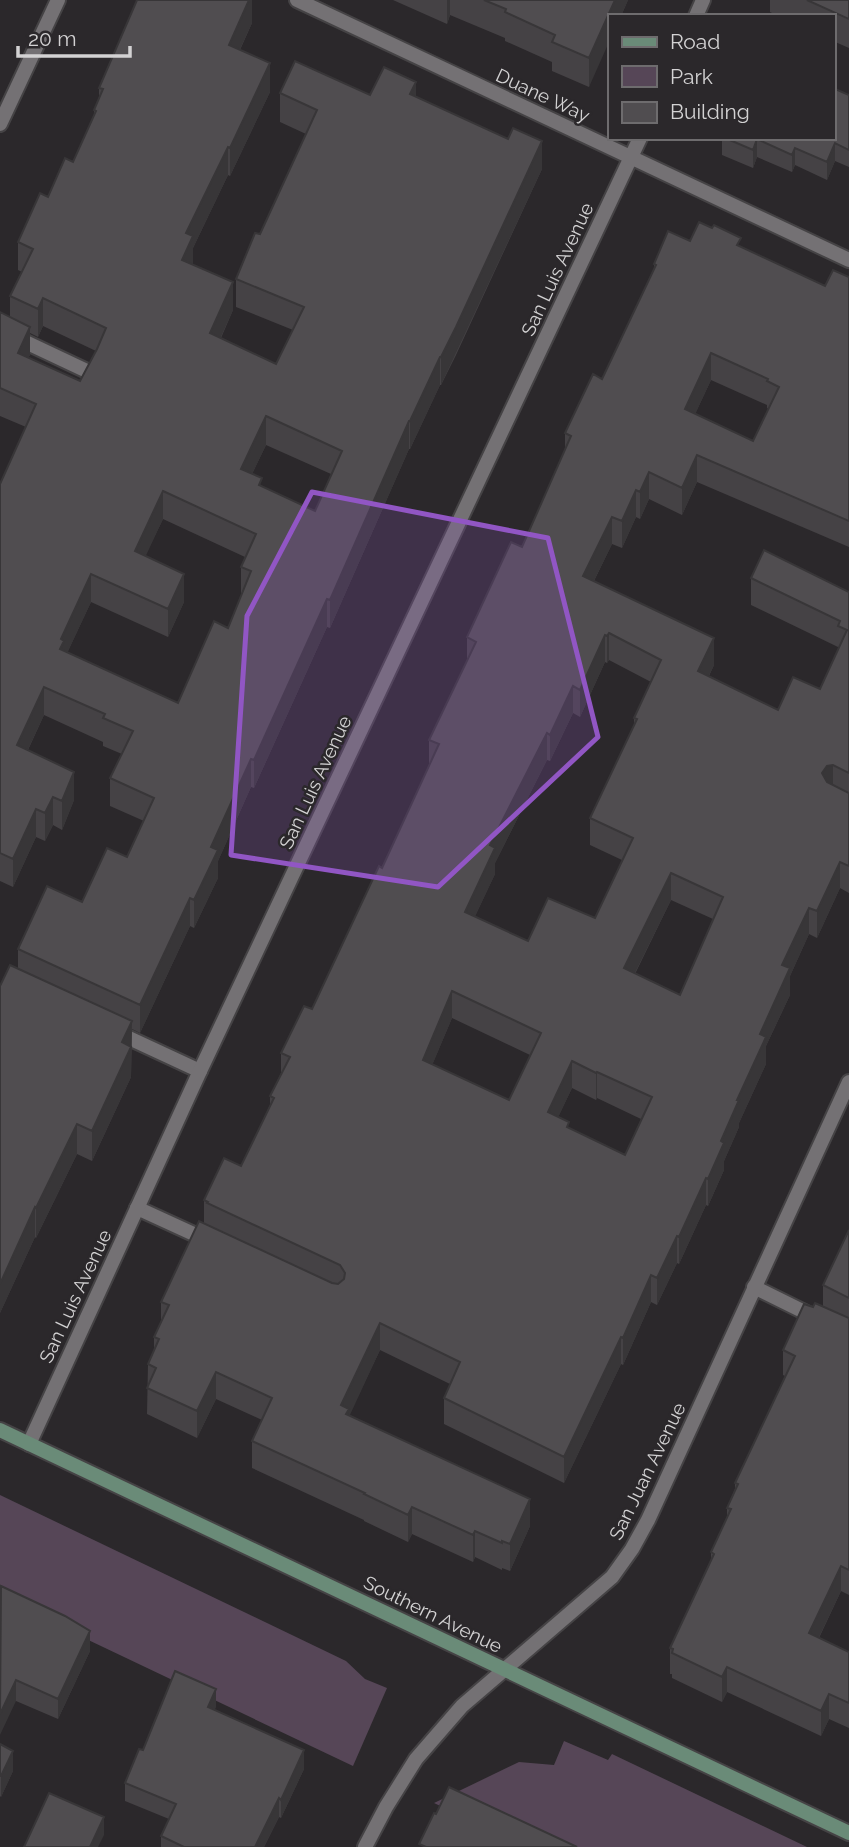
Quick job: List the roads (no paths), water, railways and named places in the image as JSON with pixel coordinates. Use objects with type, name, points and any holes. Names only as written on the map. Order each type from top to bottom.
[{"type":"street","points":[[0,124],[58,0]]},
{"type":"street","name":"Duane Way","points":[[297,0],[849,260]]},
{"type":"street","name":"San Luis Avenue","points":[[29,1444],[200,1071],[639,140]]},
{"type":"street","points":[[0,330],[89,372]]},
{"type":"street","points":[[109,1029],[200,1071]]},
{"type":"street","name":"San Juan Avenue","points":[[365,1847],[416,1759],[462,1706],[612,1577],[632,1549],[648,1520],[849,1082]]},
{"type":"street","points":[[137,1208],[224,1248]]},
{"type":"street","points":[[754,1287],[849,1334]]},
{"type":"street","name":"Southern Avenue","points":[[0,1430],[849,1833]]}]
